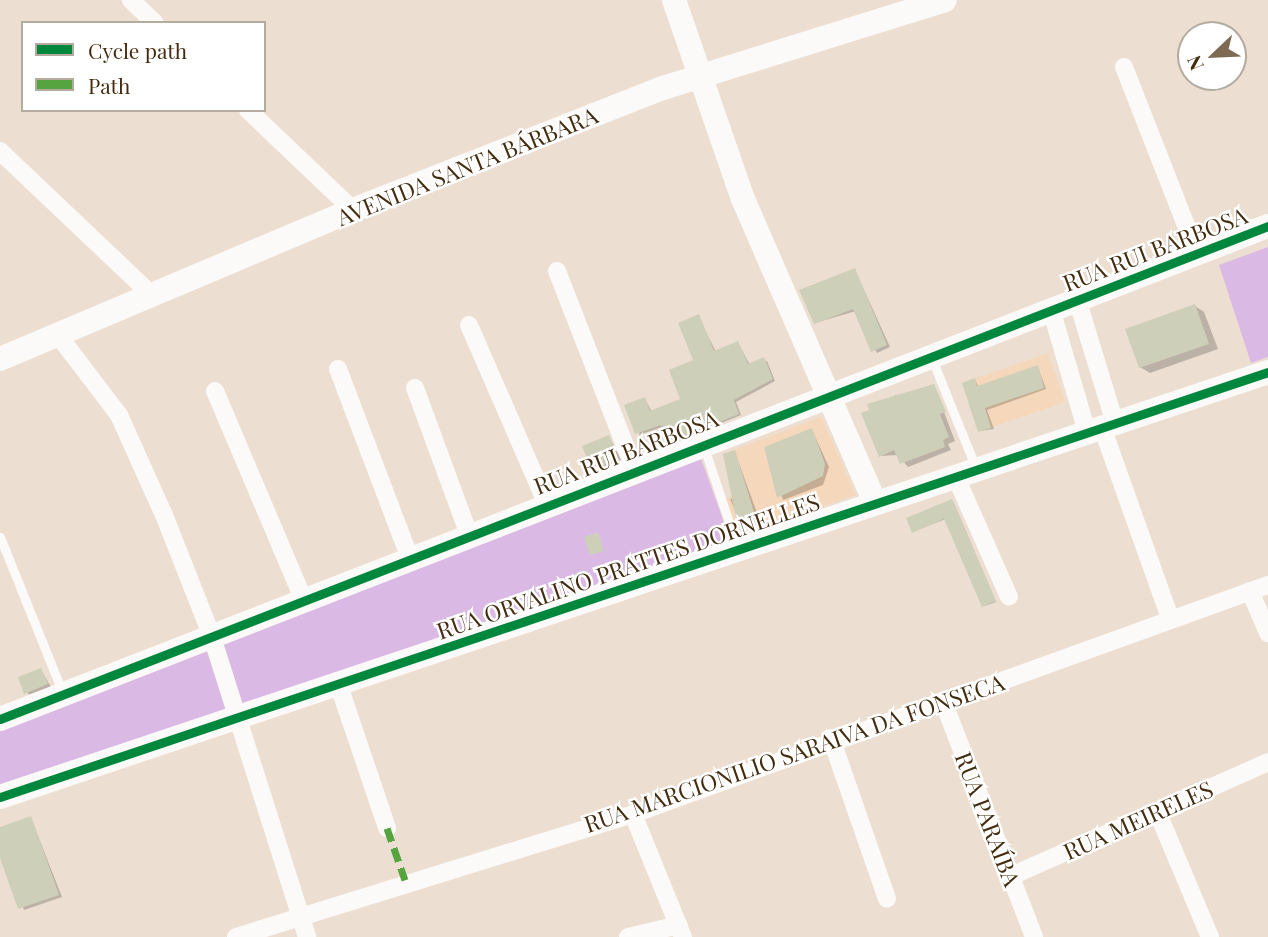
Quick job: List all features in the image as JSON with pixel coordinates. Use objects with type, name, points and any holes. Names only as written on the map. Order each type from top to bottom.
[{"type":"street","points":[[131,0],[153,21]]},
{"type":"street","points":[[674,0],[743,199],[875,503]]},
{"type":"street","name":"AVENIDA SANTA BÁRBARA","points":[[0,359],[353,210],[702,75],[945,0]]},
{"type":"street","points":[[1124,67],[1198,253]]},
{"type":"street","points":[[250,112],[353,210]]},
{"type":"street","points":[[0,151],[153,296]]},
{"type":"street","name":"RUA RUI BARBOSA","points":[[0,719],[306,603],[634,468],[1268,226]]},
{"type":"street","points":[[556,271],[634,468]]},
{"type":"street","points":[[1077,299],[1101,427]]},
{"type":"street","points":[[1051,309],[1101,427],[1170,618]]},
{"type":"street","points":[[469,325],[547,504]]},
{"type":"street","points":[[58,335],[133,441],[212,638],[307,937]]},
{"type":"street","points":[[338,369],[410,559]]},
{"type":"street","name":"RUA ORVALINO PRATTES DORNELLES","points":[[0,797],[1268,372]]},
{"type":"street","points":[[415,388],[469,535]]},
{"type":"street","points":[[215,390],[306,603]]},
{"type":"street","points":[[966,472],[1009,597]]},
{"type":"street","name":"RUA MARCIONILIO SARAIVA DA FONSECA","points":[[236,937],[633,814],[831,738],[1268,585]]},
{"type":"street","points":[[1250,591],[1268,634]]},
{"type":"street","points":[[338,683],[387,828]]},
{"type":"street","name":"RUA PARAÍBA","points":[[943,701],[1034,937]]},
{"type":"street","points":[[831,738],[887,899]]},
{"type":"street","name":"RUA MEIRELES","points":[[1009,877],[1268,762]]},
{"type":"street","points":[[1157,811],[1210,937]]},
{"type":"street","points":[[628,937],[681,931],[633,814]]},
{"type":"lane","points":[[931,356],[966,472]]},
{"type":"lane","points":[[702,442],[737,549]]},
{"type":"lane","points":[[0,537],[63,695]]},
{"type":"shaded area","points":[[1268,247],[1268,357],[1251,363],[1219,265]]},
{"type":"shaded area","points":[[1048,353],[1065,402],[978,432],[962,383]]},
{"type":"shaded area","points":[[821,417],[856,495],[759,528],[757,522],[734,530],[725,499],[736,495],[723,454]]},
{"type":"shaded area","points":[[700,456],[732,544],[243,708],[223,643]]},
{"type":"shaded area","points":[[208,649],[227,713],[0,788],[0,729]]},
{"type":"building","points":[[855,268],[887,345],[871,352],[853,309],[814,324],[799,290]]},
{"type":"building","points":[[1195,304],[1209,344],[1139,368],[1125,329]]},
{"type":"building","points":[[699,314],[714,351],[738,341],[748,364],[764,357],[773,379],[734,400],[739,414],[715,424],[668,442],[661,425],[635,434],[624,405],[645,397],[650,411],[680,399],[669,370],[693,360],[678,323]]},
{"type":"building","points":[[1038,365],[1044,388],[985,408],[991,428],[978,432],[962,383],[975,378],[977,386]]},
{"type":"building","points":[[934,384],[946,412],[940,414],[949,437],[943,440],[945,447],[900,464],[894,450],[879,457],[861,413],[869,410],[867,404]]},
{"type":"building","points":[[812,428],[825,464],[823,476],[777,498],[764,447]]},
{"type":"building","points":[[609,435],[618,459],[592,470],[582,446]]},
{"type":"building","points":[[735,450],[757,522],[738,528],[723,454]]},
{"type":"building","points":[[952,499],[996,601],[982,607],[944,519],[912,533],[906,518]]},
{"type":"building","points":[[598,532],[604,551],[590,555],[584,537]]},
{"type":"building","points":[[41,668],[48,684],[24,694],[18,677]]},
{"type":"building","points":[[31,816],[59,895],[18,909],[0,858],[0,827]]},
{"type":"marked path","points":[[387,828],[405,880]]},
{"type":"cycle path","points":[[0,719],[1268,226]]},
{"type":"cycle path","points":[[0,797],[1268,372]]}]
